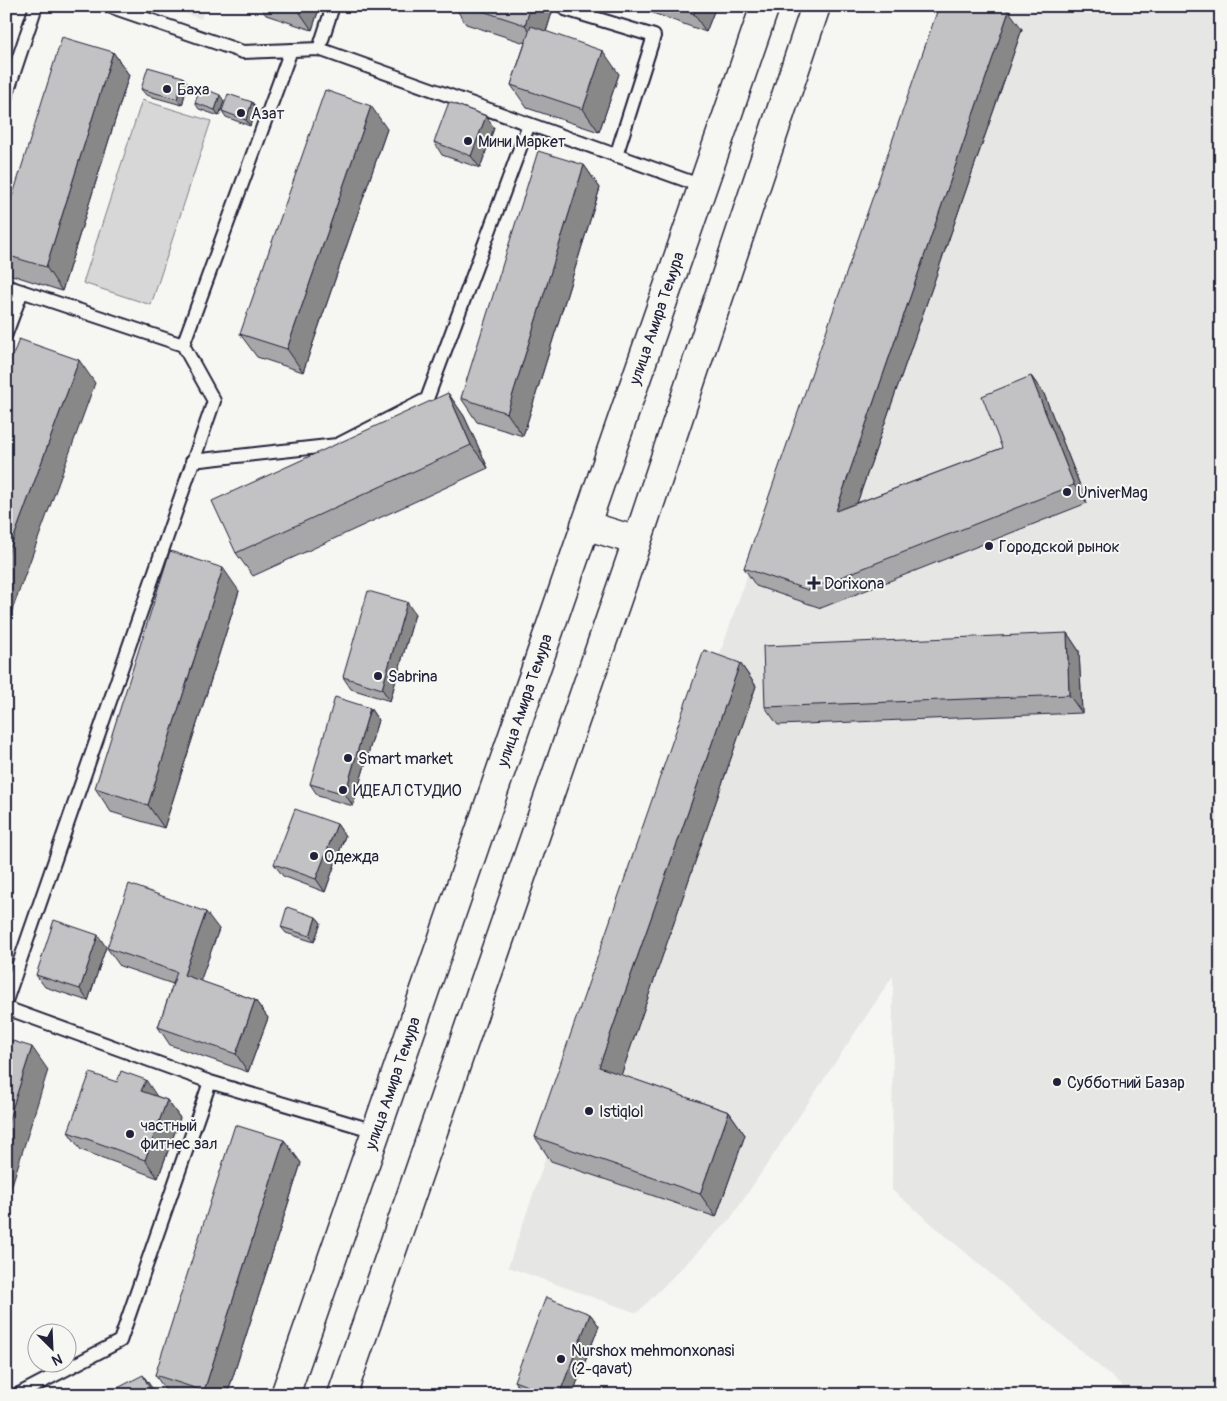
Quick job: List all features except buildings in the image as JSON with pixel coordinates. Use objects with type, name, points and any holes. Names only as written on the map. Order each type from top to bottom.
[{"type":"main road","name":"улица Амира Темура","points":[[284,1395],[765,6]]},
{"type":"main road","points":[[342,1395],[637,541],[816,6]]},
{"type":"main road","points":[[585,525],[637,541]]},
{"type":"lane","points":[[6,96],[36,6]]},
{"type":"lane","points":[[109,6],[243,52],[319,50],[702,186]]},
{"type":"lane","points":[[319,50],[333,6]]},
{"type":"lane","points":[[565,9],[654,36],[616,156]]},
{"type":"lane","points":[[183,345],[291,50]]},
{"type":"lane","points":[[192,461],[337,444],[426,399],[529,124]]},
{"type":"lane","points":[[6,286],[183,345],[214,401],[6,1001]]},
{"type":"lane","points":[[6,334],[22,291]]},
{"type":"lane","points":[[6,1008],[210,1082],[376,1130]]},
{"type":"lane","points":[[18,1395],[120,1341],[210,1082]]},
{"type":"shaded area","points":[[163,6],[206,6],[201,19]]},
{"type":"shaded area","name":"Городской рынок","points":[[944,6],[1221,6],[1221,1395],[1133,1395],[892,1190],[893,976],[731,1218],[637,1313],[508,1267]]},
{"type":"shaded area","points":[[142,100],[211,121],[151,305],[83,283]]},
{"type":"place","name":"Баха","points":[[167,89]]},
{"type":"place","name":"Азат","points":[[241,113]]},
{"type":"place","name":"Мини Маркет","points":[[468,141]]},
{"type":"place","name":"UniverMag","points":[[1067,492]]},
{"type":"place","name":"Городской рынок","points":[[989,546]]},
{"type":"place","name":"Dorixona","points":[[814,583]]},
{"type":"place","name":"Sabrina","points":[[378,676]]},
{"type":"place","name":"Smart market","points":[[348,758]]},
{"type":"place","name":"ИДЕАЛ СТУДИО","points":[[343,790]]},
{"type":"place","name":"Одежда","points":[[314,856]]},
{"type":"place","name":"Субботний Базар","points":[[1057,1082]]},
{"type":"place","name":"Istiqlol","points":[[589,1111]]},
{"type":"place","name":"частный фитнес зал","points":[[130,1134]]},
{"type":"place","name":"Nurshox mehmonxonasi (2-qavat)","points":[[561,1359]]}]
